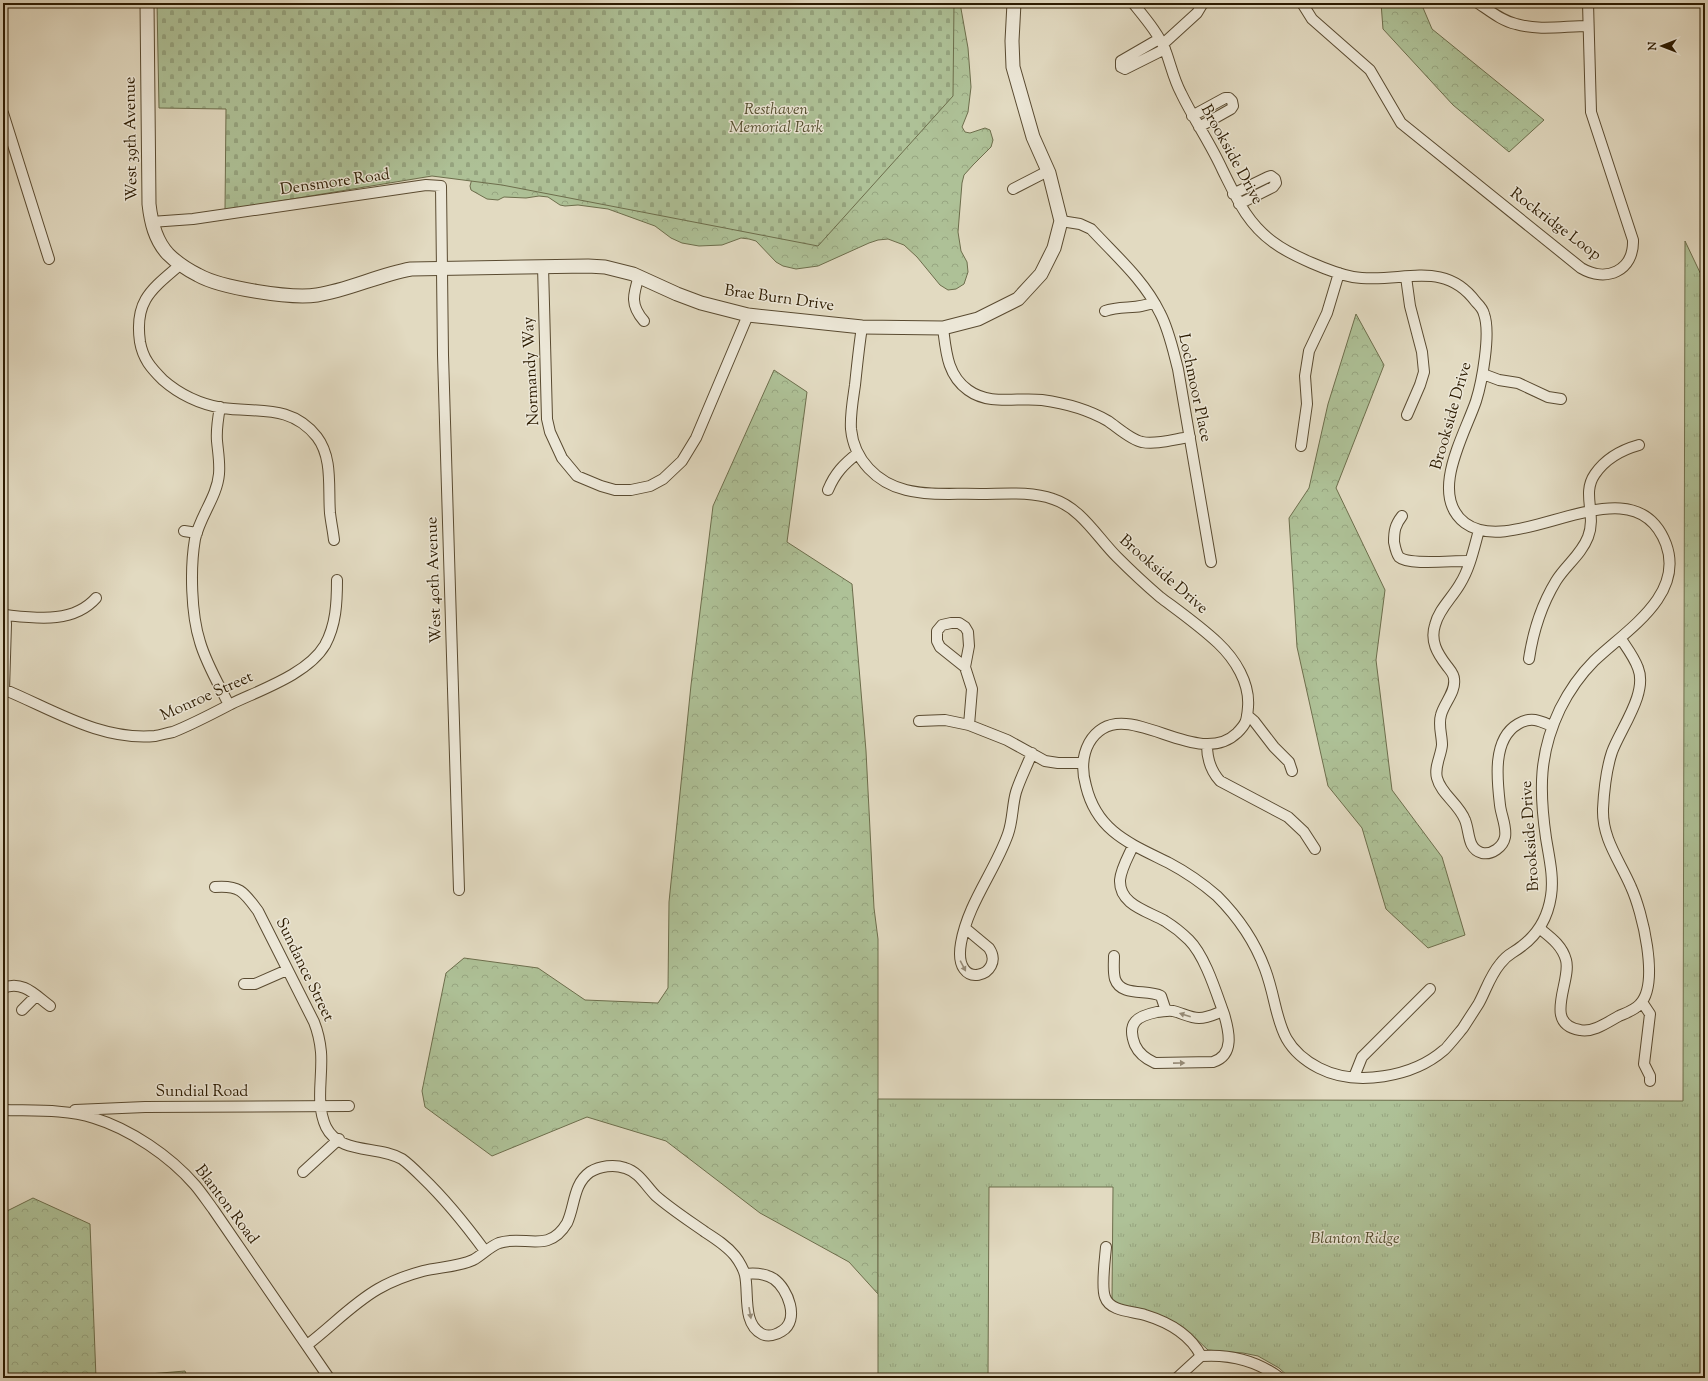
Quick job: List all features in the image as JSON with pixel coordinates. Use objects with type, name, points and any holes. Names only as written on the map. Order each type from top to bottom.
[{"type":"street","name":"West 39th Avenue","points":[[147,3],[149,204],[151,222],[158,240],[168,254],[181,264]]},
{"type":"street","name":"Brae Burn Drive","points":[[181,264],[198,276],[221,283],[262,292],[294,296],[316,295],[343,289],[394,272],[411,269],[543,266],[605,268],[639,276],[677,294],[701,303],[748,315],[862,327],[943,328],[978,319],[1018,299],[1041,274],[1054,248],[1061,221],[1048,171],[1033,138],[1013,67],[1012,41],[1014,3]]},
{"type":"street","name":"Brookside Drive","points":[[862,327],[851,426],[854,443],[858,453],[867,468],[873,474],[899,489],[933,493],[1027,494],[1047,497],[1066,504],[1084,520],[1115,556],[1154,591],[1224,648],[1245,681],[1249,701],[1245,724],[1231,739],[1215,745],[1199,744],[1140,727],[1110,725],[1097,733],[1090,741],[1084,754],[1083,763],[1086,786],[1097,812],[1115,833],[1133,846],[1192,876],[1222,901],[1239,921],[1258,953],[1271,987],[1282,1031],[1290,1046],[1300,1056],[1322,1070],[1334,1075],[1371,1078],[1395,1074],[1424,1063],[1444,1050],[1462,1030],[1477,1007],[1499,965],[1514,951],[1528,942],[1539,928],[1546,914],[1552,890],[1552,876],[1542,812],[1541,784],[1544,751],[1552,726],[1566,697],[1582,674],[1604,652],[1646,616],[1659,596],[1668,576],[1668,553],[1658,530],[1650,521],[1627,509],[1616,508],[1591,511],[1511,530],[1490,533],[1467,525],[1456,515],[1448,490],[1450,473],[1464,427],[1474,407],[1483,374],[1486,345],[1485,315],[1474,297],[1459,283],[1440,277],[1424,275],[1406,277],[1355,278],[1298,257],[1270,240],[1244,213],[1233,194],[1223,169],[1192,116],[1177,86],[1162,44],[1133,3]]},
{"type":"street","points":[[1162,44],[1197,13],[1203,3]]},
{"type":"street","name":"Rockridge Loop","points":[[1302,3],[1312,19],[1370,70],[1401,123],[1581,268],[1588,272],[1601,275],[1616,272],[1626,264],[1632,253],[1633,240],[1591,112],[1588,3]]},
{"type":"street","points":[[1478,3],[1498,17],[1516,24],[1538,27],[1588,26]]},
{"type":"street","points":[[1192,116],[1226,98],[1229,98],[1232,101],[1233,106],[1231,109],[1199,126]]},
{"type":"street","points":[[3,113],[49,259]]},
{"type":"street","points":[[1013,189],[1048,171]]},
{"type":"street","points":[[1233,194],[1268,177],[1271,176],[1275,179],[1276,183],[1273,187],[1239,204]]},
{"type":"street","name":"Densmore Road","points":[[151,222],[193,219],[426,185],[442,186],[442,269]]},
{"type":"street","name":"Lochmoor Place","points":[[1061,221],[1080,224],[1092,230],[1132,272],[1144,287],[1160,313],[1172,344],[1190,437],[1211,562]]},
{"type":"street","points":[[181,264],[150,291],[141,310],[138,328],[141,349],[150,368],[171,387],[193,400],[220,407],[281,412],[297,419],[317,438],[324,452],[328,466],[330,514],[334,540]]},
{"type":"street","name":"Normandy Way","points":[[543,266],[546,396],[547,419],[550,432],[562,458],[577,476],[615,490],[631,490],[650,486],[663,479],[682,461],[696,438],[748,315]]},
{"type":"street","name":"West 40th Avenue","points":[[442,269],[459,890]]},
{"type":"street","points":[[1301,446],[1307,404],[1305,376],[1308,355],[1313,341],[1327,313],[1339,273]]},
{"type":"street","points":[[639,276],[634,293],[634,300],[636,311],[644,321]]},
{"type":"street","points":[[1406,277],[1410,306],[1422,352],[1424,372],[1420,386],[1407,415]]},
{"type":"street","points":[[1105,311],[1114,308],[1148,306],[1154,302]]},
{"type":"street","points":[[943,328],[949,366],[961,384],[975,395],[992,400],[1041,400],[1069,406],[1097,415],[1141,442],[1152,443],[1190,437]]},
{"type":"street","points":[[1483,374],[1499,380],[1518,383],[1548,397],[1561,399]]},
{"type":"street","points":[[220,407],[217,422],[217,440],[220,460],[219,474],[215,490],[199,522],[193,565],[194,622],[200,643],[229,705]]},
{"type":"street","points":[[1529,659],[1538,623],[1556,582],[1581,551],[1588,538],[1592,520],[1589,488],[1594,475],[1614,454],[1626,448],[1639,445]]},
{"type":"street","points":[[828,490],[838,470],[858,453]]},
{"type":"street","points":[[1402,516],[1395,526],[1394,533],[1396,552],[1400,558],[1413,561],[1470,561]]},
{"type":"street","points":[[184,530],[197,533]]},
{"type":"street","points":[[1479,530],[1470,561],[1461,582],[1437,617],[1434,625],[1433,640],[1438,655],[1452,672],[1454,684],[1440,720],[1442,744],[1436,775],[1439,784],[1463,815],[1470,841],[1476,850],[1485,853],[1493,852],[1501,846],[1505,837],[1500,803],[1498,767],[1500,749],[1505,737],[1513,727],[1530,720],[1538,720],[1552,726]]},
{"type":"street","name":"Monroe Street","points":[[96,598],[90,605],[79,611],[59,617],[28,617],[4,612],[6,624],[4,689],[68,719],[95,728],[127,735],[155,736],[173,732],[290,676],[308,664],[324,646],[334,622],[337,604],[337,580]]},
{"type":"street","points":[[1539,928],[1558,944],[1566,958],[1567,967],[1560,1012],[1564,1020],[1571,1027],[1580,1030],[1594,1028],[1640,1005],[1647,988],[1649,972],[1647,949],[1641,916],[1632,888],[1607,838],[1603,820],[1606,780],[1610,760],[1615,745],[1637,698],[1640,684],[1639,669],[1621,639]]},
{"type":"street","points":[[965,667],[972,690],[969,724]]},
{"type":"street","points":[[1247,715],[1254,720],[1274,746],[1289,762],[1292,771]]},
{"type":"street","points":[[919,721],[945,720],[969,724],[1007,740],[1045,761],[1058,763],[1083,763]]},
{"type":"street","points":[[1207,745],[1209,763],[1212,770],[1220,780],[1288,818],[1304,832],[1315,849]]},
{"type":"street","points":[[965,928],[976,899],[1008,834],[1016,793],[1032,753]]},
{"type":"street","points":[[1133,846],[1121,876],[1123,894],[1134,905],[1166,921],[1189,940],[1203,963],[1223,1011],[1228,1028],[1229,1039],[1226,1051],[1220,1059],[1209,1063],[1155,1063],[1147,1060],[1138,1050],[1133,1036],[1137,1018],[1141,1016],[1166,1011],[1197,1018],[1206,1018],[1223,1011]]},
{"type":"street","name":"Sundance Street","points":[[215,887],[232,887],[244,894],[258,911],[314,1022],[319,1036],[321,1053],[320,1106],[327,1128],[338,1140],[350,1147],[380,1152],[402,1160],[438,1191],[485,1251]]},
{"type":"street","points":[[1114,956],[1115,976],[1119,985],[1128,991],[1160,996],[1166,1011]]},
{"type":"street","points":[[244,984],[255,984],[287,970]]},
{"type":"street","points":[[3,988],[10,985],[20,985],[50,1006]]},
{"type":"street","points":[[1354,1077],[1362,1057],[1430,989]]},
{"type":"street","points":[[22,1010],[36,996]]},
{"type":"street","points":[[1642,1002],[1650,1014],[1644,1064],[1650,1076],[1650,1081]]},
{"type":"street","name":"Sundial Road","points":[[55,1111],[145,1107],[349,1106]]},
{"type":"street","name":"Blanton Road","points":[[3,1110],[55,1111],[94,1118],[109,1124],[147,1145],[177,1167],[195,1185],[213,1209],[329,1378]]},
{"type":"street","points":[[303,1172],[338,1140]]},
{"type":"street","points":[[307,1345],[357,1303],[378,1289],[400,1278],[422,1271],[473,1260],[497,1244],[508,1240],[530,1243],[542,1242],[553,1238],[567,1223],[580,1182],[596,1169],[602,1167],[617,1166],[631,1170],[642,1179],[661,1200],[723,1244],[736,1257],[745,1274],[749,1316],[752,1324],[759,1332],[766,1336],[782,1332],[788,1327],[790,1319],[788,1298],[783,1288],[774,1279],[765,1274],[745,1274]]},
{"type":"street","points":[[1106,1247],[1104,1296],[1107,1301],[1116,1308],[1144,1314],[1183,1333],[1192,1342],[1201,1356]]},
{"type":"street","points":[[1177,1378],[1201,1356],[1226,1356],[1246,1360],[1280,1378]]},
{"type":"green space","name":"Resthaven Memorial Park","points":[[157,3],[954,3],[953,96],[818,246],[502,185],[432,176],[225,210],[226,109],[159,108]]},
{"type":"green space","points":[[896,3],[960,3],[968,48],[971,87],[968,112],[962,127],[965,132],[970,133],[985,128],[990,130],[993,140],[991,147],[964,175],[962,183],[958,232],[961,251],[967,262],[968,272],[964,284],[956,289],[948,290],[940,285],[917,257],[904,245],[888,239],[869,243],[818,266],[796,269],[783,266],[776,262],[756,241],[749,239],[741,238],[722,245],[699,246],[682,243],[671,238],[655,226],[608,209],[578,205],[565,206],[560,205],[548,197],[539,196],[526,198],[504,197],[498,200],[487,199],[471,190],[470,186],[473,175]]},
{"type":"green space","points":[[1381,3],[1421,3],[1432,29],[1544,120],[1509,152],[1453,105],[1383,29]]},
{"type":"green space","name":"Blanton Ridge","points":[[1685,241],[1705,283],[1705,1378],[1290,1378],[1279,1368],[1258,1356],[1208,1350],[1192,1335],[1120,1306],[1112,1301],[1113,1187],[989,1187],[988,1378],[878,1378],[878,1099],[1683,1101]]},
{"type":"green space","points":[[1356,314],[1384,365],[1336,488],[1385,590],[1376,660],[1392,790],[1442,857],[1465,935],[1428,948],[1386,909],[1362,828],[1328,786],[1297,647],[1289,518],[1309,488],[1328,404]]},
{"type":"green space","points":[[774,370],[807,392],[787,542],[852,584],[866,751],[874,908],[878,939],[878,1294],[849,1262],[760,1213],[666,1141],[587,1117],[492,1156],[425,1107],[422,1091],[446,973],[464,958],[538,968],[585,1000],[658,1003],[668,988],[669,902],[691,685],[713,506]]},
{"type":"green space","points":[[33,1198],[90,1224],[96,1378],[3,1378],[3,1213]]},
{"type":"green space","points":[[185,1371],[188,1378],[101,1378]]}]
